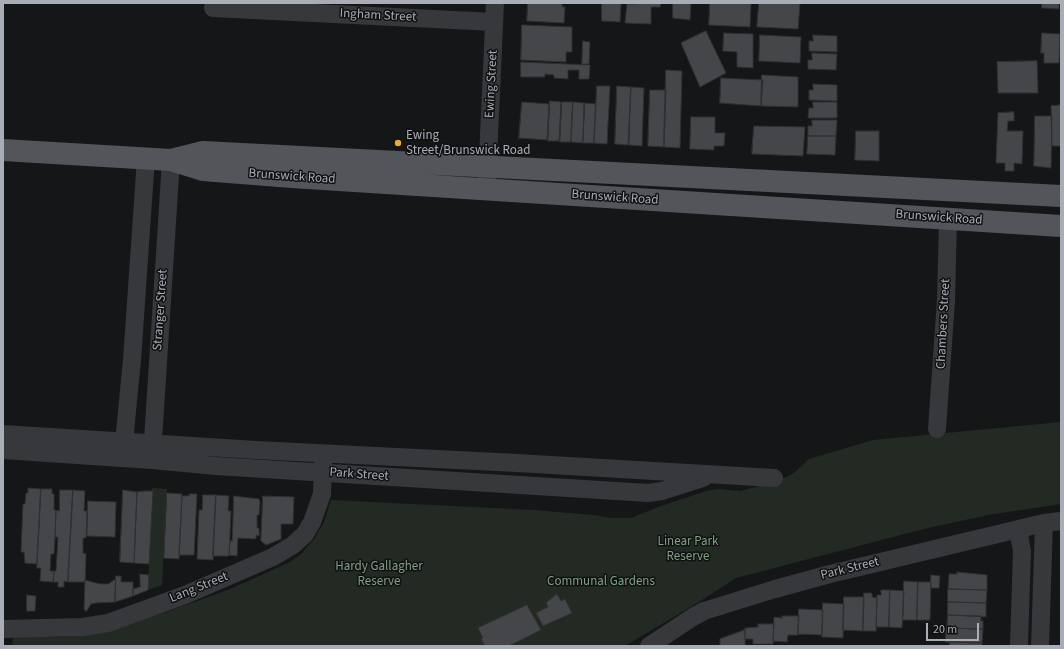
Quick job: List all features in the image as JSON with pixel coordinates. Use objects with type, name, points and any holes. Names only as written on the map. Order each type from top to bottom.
[{"type":"main road","name":"Brunswick Road","points":[[3,150],[171,160],[202,170],[486,190],[1061,226]]},
{"type":"main road","name":"Brunswick Road","points":[[171,160],[204,152],[1061,196]]},
{"type":"main road","points":[[948,218],[949,191]]},
{"type":"street","name":"Ewing Street","points":[[486,190],[495,3]]},
{"type":"street","name":"Ingham Street","points":[[213,8],[494,22]]},
{"type":"street","name":"Stranger Street","points":[[124,442],[146,158]]},
{"type":"street","name":"Stranger Street","points":[[152,452],[171,160]]},
{"type":"street","name":"Chambers Street","points":[[937,429],[946,300],[948,218]]},
{"type":"street","points":[[3,434],[124,442],[152,452]]},
{"type":"street","name":"Park Street","points":[[3,450],[324,454],[774,478]]},
{"type":"street","name":"Park Street","points":[[152,452],[175,463],[648,493],[662,491],[713,474]]},
{"type":"street","name":"Lang Street","points":[[3,629],[83,627],[108,623],[185,595],[273,557],[293,545],[305,534],[312,522],[322,494],[324,454]]},
{"type":"street","points":[[1040,646],[1053,522]]},
{"type":"street","name":"Park Street","points":[[657,644],[689,619],[704,612],[775,589],[830,574],[1053,522]]},
{"type":"street","points":[[1018,529],[1022,552],[1019,646]]},
{"type":"green space","points":[[1061,422],[1061,504],[988,515],[924,529],[736,578],[625,646],[12,646],[13,637],[64,637],[106,631],[228,590],[288,563],[300,555],[314,539],[324,522],[331,500],[534,510],[612,518],[631,518],[658,507],[709,490],[718,489],[740,491],[759,486],[789,476],[809,459],[873,440]]},
{"type":"green space","points":[[152,488],[167,489],[162,585],[148,590]]},
{"type":"building","points":[[528,3],[562,3],[562,7],[565,7],[564,23],[527,21]]},
{"type":"building","points":[[602,3],[621,3],[620,22],[602,21]]},
{"type":"building","points":[[661,3],[660,7],[651,7],[651,24],[625,23],[627,4]]},
{"type":"building","points":[[673,3],[691,3],[690,20],[673,18]]},
{"type":"building","points":[[710,3],[751,3],[750,27],[709,25]]},
{"type":"building","points":[[759,3],[800,3],[798,29],[757,27]]},
{"type":"building","points":[[1042,3],[1059,3],[1059,9],[1042,8]]},
{"type":"building","points":[[522,25],[572,27],[572,52],[566,52],[566,62],[521,60]]},
{"type":"building","points":[[706,31],[726,73],[700,87],[681,43]]},
{"type":"building","points":[[724,33],[753,34],[753,68],[737,67],[737,52],[723,51]]},
{"type":"building","points":[[1042,33],[1060,34],[1059,63],[1044,63],[1044,53],[1041,53]]},
{"type":"building","points":[[760,35],[801,37],[800,63],[759,61]]},
{"type":"building","points":[[813,35],[837,36],[837,52],[809,51],[809,41],[813,41]]},
{"type":"building","points":[[583,41],[590,42],[589,64],[582,64]]},
{"type":"building","points":[[812,53],[837,54],[836,70],[808,69],[808,60],[812,60]]},
{"type":"building","points":[[1037,61],[1038,93],[998,93],[997,62]]},
{"type":"building","points":[[521,62],[590,65],[589,79],[579,79],[579,70],[568,70],[568,79],[554,78],[554,75],[545,74],[545,77],[521,77]]},
{"type":"building","points":[[666,70],[682,71],[680,148],[664,147]]},
{"type":"building","points":[[762,75],[798,77],[798,107],[761,106]]},
{"type":"building","points":[[721,78],[763,80],[761,106],[720,103]]},
{"type":"building","points":[[813,84],[837,85],[837,101],[809,100],[809,90],[813,90]]},
{"type":"building","points":[[597,86],[610,86],[607,144],[594,143]]},
{"type":"building","points":[[617,86],[631,87],[628,145],[615,144]]},
{"type":"building","points":[[631,87],[644,88],[642,146],[629,145]]},
{"type":"building","points":[[650,90],[666,90],[664,147],[648,146]]},
{"type":"building","points":[[550,101],[561,102],[559,141],[548,141]]},
{"type":"building","points":[[522,102],[549,104],[547,140],[519,138]]},
{"type":"building","points":[[562,102],[573,102],[571,142],[560,142]]},
{"type":"building","points":[[573,102],[584,103],[583,143],[571,142]]},
{"type":"building","points":[[813,102],[837,102],[837,118],[808,118],[809,108],[813,108]]},
{"type":"building","points":[[585,103],[596,104],[594,143],[583,143]]},
{"type":"building","points":[[1061,105],[1061,146],[1052,146],[1051,106]]},
{"type":"building","points":[[1014,112],[1014,121],[1008,121],[1007,131],[1023,131],[1022,164],[1014,163],[1014,171],[1005,171],[1005,163],[996,163],[998,113]]},
{"type":"building","points":[[1035,116],[1052,116],[1051,168],[1034,166]]},
{"type":"building","points":[[691,117],[715,117],[715,133],[725,133],[724,146],[714,146],[714,150],[690,149]]},
{"type":"building","points":[[812,120],[837,120],[836,136],[808,136],[808,126],[812,126]]},
{"type":"building","points":[[754,126],[805,127],[803,156],[752,154]]},
{"type":"building","points":[[856,131],[879,131],[879,161],[855,160]]},
{"type":"building","points":[[808,136],[836,136],[835,155],[807,154]]},
{"type":"building","points":[[28,488],[41,489],[37,564],[25,563],[24,552],[21,552],[23,504],[25,504]]},
{"type":"building","points":[[41,489],[52,489],[52,494],[54,494],[54,510],[56,510],[55,537],[54,554],[51,554],[50,571],[54,571],[53,582],[40,581],[41,568],[37,568]]},
{"type":"building","points":[[60,490],[73,490],[68,582],[64,581],[64,587],[58,587],[58,582],[53,582],[54,571],[56,571],[58,537],[55,537],[56,510],[59,511]]},
{"type":"building","points":[[73,490],[85,491],[84,511],[87,511],[86,538],[83,538],[83,553],[86,554],[85,582],[68,582]]},
{"type":"building","points":[[123,490],[137,492],[134,563],[120,562]]},
{"type":"building","points":[[153,491],[149,564],[134,563],[137,492]]},
{"type":"building","points":[[167,493],[182,494],[179,559],[164,558]]},
{"type":"building","points":[[189,494],[197,494],[194,555],[179,555],[182,496],[189,496]]},
{"type":"building","points":[[203,495],[216,495],[213,560],[197,559],[199,510],[202,510]]},
{"type":"building","points":[[216,495],[229,496],[228,511],[231,511],[229,556],[213,556]]},
{"type":"building","points":[[234,496],[259,499],[260,502],[259,515],[257,515],[257,528],[259,528],[259,536],[256,535],[256,539],[238,538],[237,556],[229,555],[230,541],[232,541]]},
{"type":"building","points":[[263,496],[294,497],[293,524],[281,524],[281,539],[266,545],[261,541]]},
{"type":"building","points":[[88,501],[116,502],[115,537],[87,536]]},
{"type":"building","points":[[957,572],[987,575],[987,590],[948,589],[949,574],[957,574]]},
{"type":"building","points":[[140,574],[149,575],[148,590],[133,596],[133,589],[140,587]]},
{"type":"building","points":[[931,575],[940,576],[939,588],[931,588]]},
{"type":"building","points":[[116,576],[121,576],[121,582],[133,582],[133,596],[115,602]]},
{"type":"building","points":[[116,579],[115,602],[91,604],[86,612],[86,610],[84,610],[85,580],[100,584],[108,584]]},
{"type":"building","points":[[904,581],[918,582],[917,620],[903,620]]},
{"type":"building","points":[[918,582],[931,582],[930,620],[917,620]]},
{"type":"building","points":[[948,589],[987,590],[986,603],[948,602]]},
{"type":"building","points":[[881,590],[890,590],[889,627],[876,627],[877,595],[881,595]]},
{"type":"building","points":[[890,590],[904,591],[902,628],[889,627]]},
{"type":"building","points":[[864,593],[872,593],[872,597],[877,598],[876,631],[863,631]]},
{"type":"building","points":[[557,594],[561,601],[565,599],[572,613],[543,626],[536,613],[548,607],[546,603]]},
{"type":"building","points":[[27,595],[36,596],[35,611],[27,611]]},
{"type":"building","points":[[844,597],[864,597],[863,631],[843,630]]},
{"type":"building","points":[[948,602],[986,603],[986,617],[948,615]]},
{"type":"building","points":[[823,603],[844,604],[843,638],[822,637]]},
{"type":"building","points":[[527,605],[541,630],[509,646],[485,646],[478,628]]},
{"type":"building","points":[[799,609],[823,610],[822,635],[798,634]]},
{"type":"building","points":[[948,615],[981,616],[981,621],[983,621],[983,629],[947,628]]},
{"type":"building","points":[[782,616],[799,616],[798,635],[788,635],[787,642],[773,641],[774,617],[782,618]]},
{"type":"building","points":[[758,624],[774,624],[773,644],[753,644],[753,639],[745,639],[745,628],[758,627]]},
{"type":"building","points":[[946,628],[983,629],[982,643],[946,642]]},
{"type":"building","points":[[745,630],[745,646],[720,646],[720,639]]},
{"type":"building","points":[[950,642],[982,643],[982,646],[950,646]]},
{"type":"place","name":"Ewing Street/Brunswick Road","points":[[398,143]]},
{"type":"park label","name":"Linear Park Reserve","points":[[688,550]]},
{"type":"park label","name":"Hardy Gallagher Reserve","points":[[379,574]]},
{"type":"park label","name":"Communal Gardens","points":[[601,582]]}]
